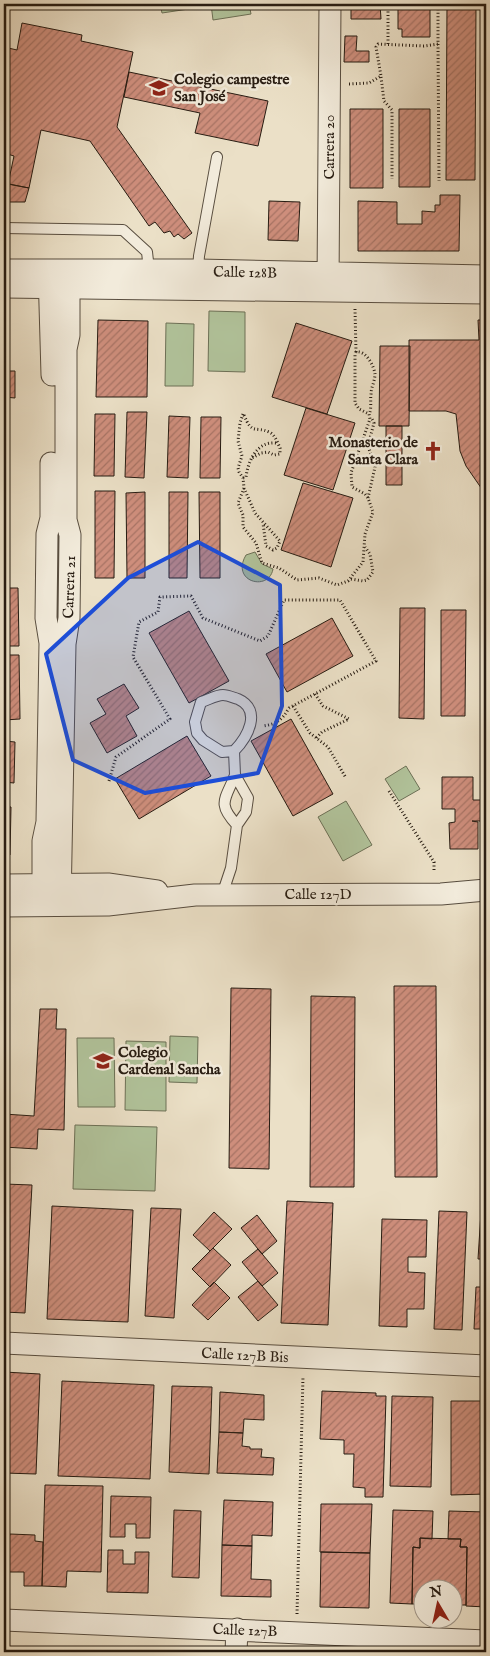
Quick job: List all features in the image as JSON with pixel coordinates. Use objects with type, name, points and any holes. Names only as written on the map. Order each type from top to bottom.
[{"type":"street","name":"Carrera 20","points":[[328,282],[330,4]]},
{"type":"street","name":"Calle 128B","points":[[4,270],[59,279],[328,282],[486,276]]},
{"type":"street","name":"Calle 128B","points":[[4,287],[59,279],[149,270],[198,270],[486,294]]},
{"type":"street","name":"Carrera 21","points":[[52,895],[43,841],[46,822],[50,643],[46,618],[47,534],[51,518],[52,348],[59,279]]},
{"type":"street","name":"Calle 127D","points":[[4,906],[108,884],[195,895],[441,894],[486,890]]},
{"type":"street","name":"Calle 127D","points":[[4,885],[52,895]]},
{"type":"street","name":"Calle 127D","points":[[441,894],[486,898]]},
{"type":"street","name":"Calle 127B Bis","points":[[4,1343],[486,1366]]},
{"type":"street","name":"Calle 127B","points":[[4,1620],[486,1641]]},
{"type":"street","points":[[236,1652],[237,1629]]},
{"type":"lane","points":[[198,270],[200,249],[217,157]]},
{"type":"lane","points":[[4,228],[123,230],[147,252],[149,270]]},
{"type":"lane","points":[[224,695],[242,701],[250,708],[250,728],[244,741],[234,751],[222,752],[203,740],[197,733],[195,722],[201,702],[224,695]]},
{"type":"lane","points":[[222,895],[231,868],[237,825],[246,812],[248,798],[235,775],[234,751]]},
{"type":"lane","points":[[235,775],[225,797],[224,804],[226,814],[237,825]]},
{"type":"path","points":[[388,4],[388,44]]},
{"type":"path","points":[[438,4],[439,181]]},
{"type":"path","points":[[392,179],[392,110],[384,101],[376,47],[378,44],[424,46],[438,44]]},
{"type":"path","points":[[343,84],[357,85],[369,83],[380,76]]},
{"type":"path","points":[[355,306],[355,403],[360,409],[369,414]]},
{"type":"path","points":[[244,488],[238,503],[243,515],[243,527],[256,543],[262,563],[279,568],[297,580],[319,578],[337,585],[348,582],[351,579],[363,562],[365,534],[373,512],[368,498],[352,487],[350,479],[354,461],[370,419],[371,392],[375,376],[366,354],[360,351],[356,352]]},
{"type":"path","points":[[252,458],[268,452],[274,455],[280,454],[279,446],[274,435],[269,431],[260,430],[248,425],[244,414],[240,423],[238,441],[242,456],[238,472],[243,478],[244,488],[252,506],[263,524],[280,541],[277,548],[273,550],[266,546],[263,524]]},
{"type":"path","points":[[368,498],[375,467],[369,444],[374,423],[370,419]]},
{"type":"path","points":[[243,478],[246,477],[252,458],[261,446],[276,443]]},
{"type":"path","points":[[351,579],[368,580],[373,572],[370,554],[364,547]]},
{"type":"path","points":[[109,781],[116,756],[170,719],[134,657],[139,622],[158,612],[160,597],[191,596],[202,618],[260,641],[268,636],[284,600],[340,600],[376,661],[289,708],[281,721],[272,725],[250,728]]},
{"type":"path","points":[[315,694],[323,706],[349,719],[322,732],[316,738]]},
{"type":"path","points":[[294,706],[310,733],[328,747],[346,778]]},
{"type":"path","points":[[389,791],[434,862],[434,872]]},
{"type":"path","points":[[297,1613],[304,1358]]},
{"type":"highlighted area","points":[[198,542],[280,585],[282,706],[258,773],[145,793],[73,760],[46,654],[128,578]]},
{"type":"green space","points":[[160,4],[202,4],[202,7],[162,13]]},
{"type":"green space","points":[[211,4],[249,4],[251,14],[213,20]]},
{"type":"green space","points":[[484,45],[486,45],[486,254],[482,253]]},
{"type":"green space","points":[[209,311],[245,312],[245,372],[208,371]]},
{"type":"green space","points":[[166,323],[194,324],[193,386],[165,386]]},
{"type":"green space","points":[[255,552],[262,564],[273,569],[270,576],[258,582],[246,577],[242,564],[246,555]]},
{"type":"green space","points":[[406,766],[420,789],[399,801],[385,779]]},
{"type":"green space","points":[[346,801],[372,845],[343,861],[318,817]]},
{"type":"green space","points":[[170,1036],[198,1037],[197,1083],[169,1082]]},
{"type":"green space","points":[[77,1038],[114,1038],[115,1107],[78,1107]]},
{"type":"green space","points":[[126,1041],[166,1042],[166,1111],[125,1110]]},
{"type":"green space","points":[[75,1125],[157,1127],[155,1191],[73,1189]]},
{"type":"building","points":[[351,4],[380,4],[381,19],[351,19]]},
{"type":"building","points":[[398,4],[430,4],[430,37],[402,37],[402,29],[398,29]]},
{"type":"building","points":[[447,4],[476,4],[475,180],[446,180]]},
{"type":"building","points":[[22,23],[82,35],[81,41],[133,52],[117,127],[192,233],[184,239],[178,234],[174,237],[170,231],[164,233],[155,222],[149,226],[90,141],[41,130],[29,188],[8,184],[14,156],[4,153],[4,47],[17,50]]},
{"type":"building","points":[[345,36],[357,36],[356,51],[369,51],[369,62],[344,62]]},
{"type":"building","points":[[129,72],[268,101],[258,146],[195,133],[200,113],[124,97]]},
{"type":"building","points":[[350,109],[383,109],[383,188],[350,188]]},
{"type":"building","points":[[399,109],[430,109],[430,187],[399,187]]},
{"type":"building","points":[[4,183],[29,188],[25,202],[4,202]]},
{"type":"building","points":[[440,195],[460,195],[459,251],[358,251],[358,201],[397,202],[397,224],[422,224],[422,211],[435,212],[435,205],[440,205]]},
{"type":"building","points":[[269,201],[300,202],[298,241],[268,240]]},
{"type":"building","points":[[98,320],[148,321],[147,397],[96,397]]},
{"type":"building","points":[[478,320],[486,320],[486,495],[466,466],[460,451],[456,414],[446,411],[409,411],[409,340],[479,340]]},
{"type":"building","points":[[296,323],[352,341],[327,414],[272,397]]},
{"type":"building","points":[[380,346],[410,346],[409,426],[379,426]]},
{"type":"building","points":[[4,371],[15,371],[15,398],[4,397]]},
{"type":"building","points":[[306,408],[355,423],[333,490],[284,475]]},
{"type":"building","points":[[127,412],[147,412],[144,478],[125,477]]},
{"type":"building","points":[[95,414],[115,414],[114,476],[94,476]]},
{"type":"building","points":[[169,416],[190,417],[188,478],[167,477]]},
{"type":"building","points":[[201,417],[221,417],[220,478],[200,478]]},
{"type":"building","points":[[386,426],[402,426],[402,485],[386,485]]},
{"type":"building","points":[[303,483],[353,498],[331,567],[281,550]]},
{"type":"building","points":[[95,491],[115,491],[114,578],[95,578]]},
{"type":"building","points":[[145,492],[145,578],[127,578],[126,493]]},
{"type":"building","points":[[169,492],[188,492],[187,578],[169,578]]},
{"type":"building","points":[[199,492],[220,492],[220,578],[200,578]]},
{"type":"building","points":[[486,502],[486,592],[483,592],[483,503]]},
{"type":"building","points":[[4,588],[18,588],[19,646],[4,646]]},
{"type":"building","points":[[400,608],[425,608],[424,719],[399,718]]},
{"type":"building","points":[[441,610],[466,610],[465,716],[441,716]]},
{"type":"building","points":[[189,611],[229,681],[189,703],[149,633]]},
{"type":"building","points":[[332,618],[353,656],[287,692],[266,654]]},
{"type":"building","points":[[4,655],[19,655],[20,719],[4,720]]},
{"type":"building","points":[[124,684],[139,708],[126,716],[137,736],[107,753],[90,723],[106,714],[97,699]]},
{"type":"building","points":[[291,719],[333,794],[293,816],[251,741]]},
{"type":"building","points":[[187,736],[211,776],[139,819],[115,779]]},
{"type":"building","points":[[4,741],[15,742],[14,783],[4,782]]},
{"type":"building","points":[[442,777],[473,777],[473,800],[481,800],[481,793],[486,793],[486,824],[481,824],[481,821],[472,821],[478,822],[478,849],[450,849],[449,823],[455,822],[455,809],[442,809]]},
{"type":"building","points":[[4,806],[11,807],[10,855],[4,854]]},
{"type":"building","points":[[394,986],[436,986],[437,1177],[395,1177]]},
{"type":"building","points":[[231,988],[271,989],[269,1169],[229,1168]]},
{"type":"building","points":[[311,996],[355,997],[354,1187],[310,1187]]},
{"type":"building","points":[[40,1009],[57,1009],[56,1029],[66,1029],[64,1130],[38,1129],[37,1149],[4,1147],[4,1114],[34,1116]]},
{"type":"building","points":[[4,1184],[32,1185],[25,1313],[4,1312]]},
{"type":"building","points":[[287,1201],[333,1203],[328,1325],[281,1323]]},
{"type":"building","points":[[52,1206],[133,1210],[128,1322],[47,1319]]},
{"type":"building","points":[[151,1208],[181,1209],[174,1318],[145,1316]]},
{"type":"building","points":[[439,1211],[467,1212],[462,1330],[434,1329]]},
{"type":"building","points":[[214,1212],[232,1229],[210,1251],[193,1235]]},
{"type":"building","points":[[481,1212],[486,1212],[486,1259],[478,1259]]},
{"type":"building","points":[[257,1215],[277,1241],[262,1254],[241,1228]]},
{"type":"building","points":[[382,1219],[427,1220],[426,1257],[408,1257],[408,1272],[425,1273],[424,1309],[407,1309],[407,1327],[379,1326]]},
{"type":"building","points":[[213,1248],[231,1265],[210,1287],[192,1269]]},
{"type":"building","points":[[258,1249],[278,1273],[262,1286],[242,1262]]},
{"type":"building","points":[[258,1281],[278,1305],[258,1321],[238,1297]]},
{"type":"building","points":[[214,1282],[230,1298],[208,1320],[192,1305]]},
{"type":"building","points":[[476,1287],[486,1287],[486,1329],[474,1329]]},
{"type":"building","points":[[4,1372],[40,1374],[36,1474],[4,1473]]},
{"type":"building","points":[[62,1381],[154,1385],[150,1479],[58,1476]]},
{"type":"building","points":[[172,1386],[212,1387],[209,1474],[169,1472]]},
{"type":"building","points":[[322,1391],[376,1393],[376,1396],[386,1396],[383,1497],[365,1497],[365,1488],[353,1487],[354,1454],[344,1454],[344,1440],[320,1439]]},
{"type":"building","points":[[220,1392],[264,1395],[264,1420],[244,1419],[243,1433],[219,1432]]},
{"type":"building","points":[[392,1396],[433,1397],[431,1487],[390,1486]]},
{"type":"building","points":[[451,1401],[486,1401],[486,1494],[451,1495]]},
{"type":"building","points":[[219,1432],[243,1433],[242,1446],[250,1447],[250,1449],[262,1449],[261,1457],[274,1458],[273,1475],[217,1473]]},
{"type":"building","points":[[45,1485],[103,1486],[101,1572],[67,1571],[66,1587],[42,1586]]},
{"type":"building","points":[[111,1496],[151,1497],[150,1538],[136,1538],[136,1524],[125,1524],[125,1537],[110,1537]]},
{"type":"building","points":[[224,1500],[273,1502],[272,1536],[252,1535],[252,1546],[222,1545]]},
{"type":"building","points":[[321,1504],[372,1504],[370,1553],[320,1552]]},
{"type":"building","points":[[174,1510],[201,1511],[199,1578],[172,1577]]},
{"type":"building","points":[[393,1510],[433,1511],[432,1539],[420,1538],[420,1548],[413,1547],[412,1604],[390,1603]]},
{"type":"building","points":[[449,1511],[486,1512],[486,1607],[466,1606],[467,1547],[460,1547],[461,1539],[448,1539]]},
{"type":"building","points":[[10,1534],[35,1535],[35,1541],[43,1542],[42,1586],[24,1586],[24,1572],[4,1572],[4,1538],[9,1538]]},
{"type":"building","points":[[420,1538],[461,1539],[460,1547],[467,1547],[466,1605],[462,1605],[462,1578],[412,1578],[413,1547],[420,1548]]},
{"type":"building","points":[[222,1545],[252,1546],[251,1579],[271,1580],[271,1597],[221,1596]]},
{"type":"building","points":[[108,1550],[123,1550],[123,1564],[135,1564],[135,1552],[149,1552],[148,1593],[107,1592]]},
{"type":"building","points":[[321,1552],[370,1553],[369,1608],[320,1607]]},
{"type":"place","name":"Colegio campestre San José","points":[[159,88]]},
{"type":"place","name":"Monasterio de Santa Clara","points":[[433,451]]},
{"type":"place","name":"Colegio Cardenal Sancha","points":[[103,1061]]}]
